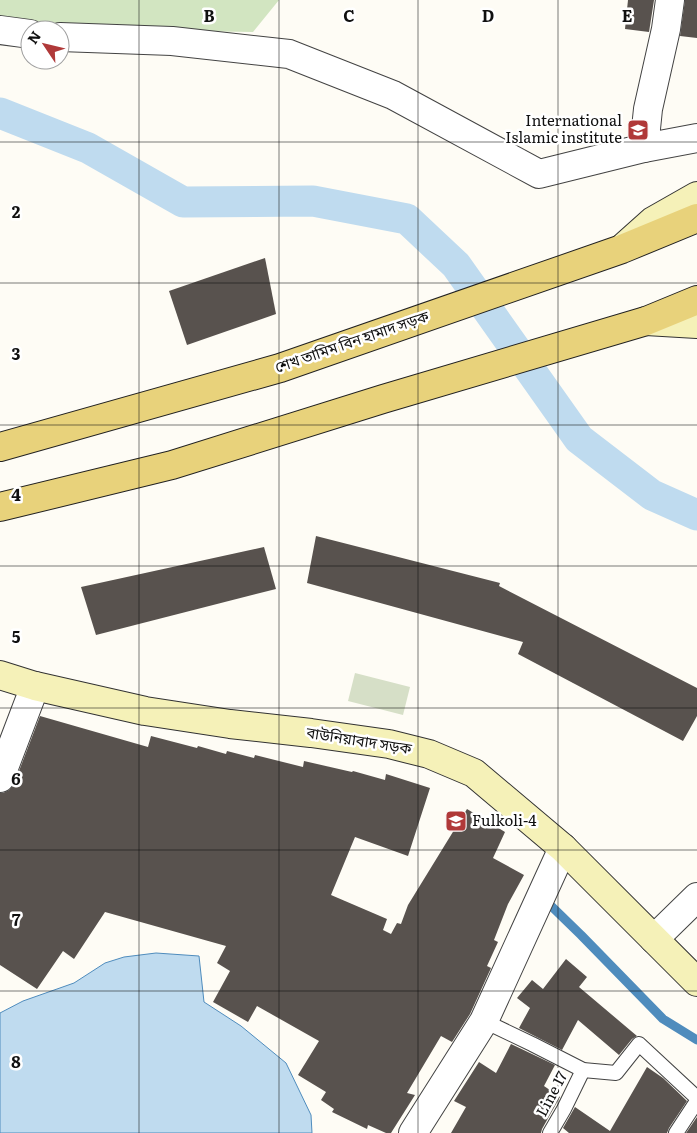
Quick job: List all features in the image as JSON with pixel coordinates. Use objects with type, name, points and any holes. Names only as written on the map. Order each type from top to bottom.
[{"type":"main road","name":"শেখ তামিম বিন হামাদ সড়ক","points":[[0,447],[280,368],[622,248],[697,218]]},
{"type":"main road","points":[[0,507],[172,465],[383,399],[646,321],[697,300]]},
{"type":"street","points":[[644,148],[648,109],[666,29],[670,0]]},
{"type":"street","points":[[0,30],[20,33]]},
{"type":"street","points":[[70,37],[172,41],[289,54],[393,95],[540,174],[644,148],[697,138]]},
{"type":"street","points":[[622,248],[653,221],[697,196]]},
{"type":"street","points":[[646,321],[697,324]]},
{"type":"street","name":"বাউনিয়াবাদ সড়ক","points":[[0,675],[35,686],[145,711],[389,744],[429,754],[474,773],[563,848],[697,982]]},
{"type":"street","points":[[0,778],[35,686]]},
{"type":"street","points":[[413,1133],[484,1021],[563,848]]},
{"type":"street","points":[[654,939],[697,897]]},
{"type":"lane","points":[[484,1021],[583,1070],[616,1073],[639,1044],[697,1100],[676,1133]]},
{"type":"lane","name":"Line 17","points":[[550,1133],[583,1070]]},
{"type":"green space","points":[[0,0],[279,0],[253,32],[70,29],[70,20],[20,20],[20,24],[0,21]]},
{"type":"green space","points":[[355,673],[410,687],[403,715],[348,701]]},
{"type":"water","points":[[156,953],[199,956],[204,1002],[241,1026],[286,1063],[311,1115],[312,1133],[0,1133],[0,1013],[23,1001],[74,983],[105,963],[124,957]]},
{"type":"building","points":[[628,0],[654,0],[649,32],[625,29]]},
{"type":"building","points":[[685,0],[697,0],[697,38],[680,36]]},
{"type":"building","points":[[265,258],[276,314],[187,345],[169,291]]},
{"type":"building","points":[[316,536],[500,583],[499,586],[697,688],[697,716],[683,741],[518,654],[523,642],[307,583]]},
{"type":"building","points":[[264,547],[276,589],[96,635],[81,587]]},
{"type":"building","points":[[40,716],[148,747],[151,736],[226,754],[227,751],[254,758],[255,755],[303,767],[304,761],[385,780],[386,774],[430,788],[408,856],[355,837],[331,895],[387,919],[383,930],[391,934],[397,923],[401,924],[408,905],[467,809],[505,832],[493,858],[524,875],[508,904],[494,940],[498,942],[487,966],[491,968],[470,1014],[452,1042],[441,1036],[407,1093],[415,1095],[391,1133],[386,1133],[368,1125],[367,1129],[332,1112],[334,1109],[321,1100],[326,1092],[298,1075],[319,1041],[257,1006],[248,1022],[213,1002],[230,971],[217,963],[226,946],[105,912],[74,959],[63,951],[37,989],[0,965],[0,793],[9,790],[14,784]]},
{"type":"building","points":[[566,959],[587,977],[579,987],[637,1036],[632,1039],[619,1055],[578,1020],[562,1050],[519,1028],[530,1008],[517,998],[532,980],[543,989]]},
{"type":"building","points":[[511,1044],[555,1065],[544,1086],[560,1097],[541,1133],[451,1133],[466,1107],[454,1101],[479,1062],[496,1073]]},
{"type":"building","points":[[647,1067],[663,1078],[687,1101],[667,1133],[569,1133],[563,1128],[575,1107],[610,1131]]},
{"type":"building","points":[[697,1117],[697,1133],[686,1133]]},
{"type":"waterway","points":[[0,113],[88,148],[183,202],[313,201],[407,219],[456,265],[579,439],[652,495],[697,515]]},
{"type":"waterway","points":[[545,900],[663,1019],[697,1040]]},
{"type":"place","name":"International Islamic institute","points":[[638,130]]},
{"type":"place","name":"Fulkoli-4","points":[[456,821]]}]
